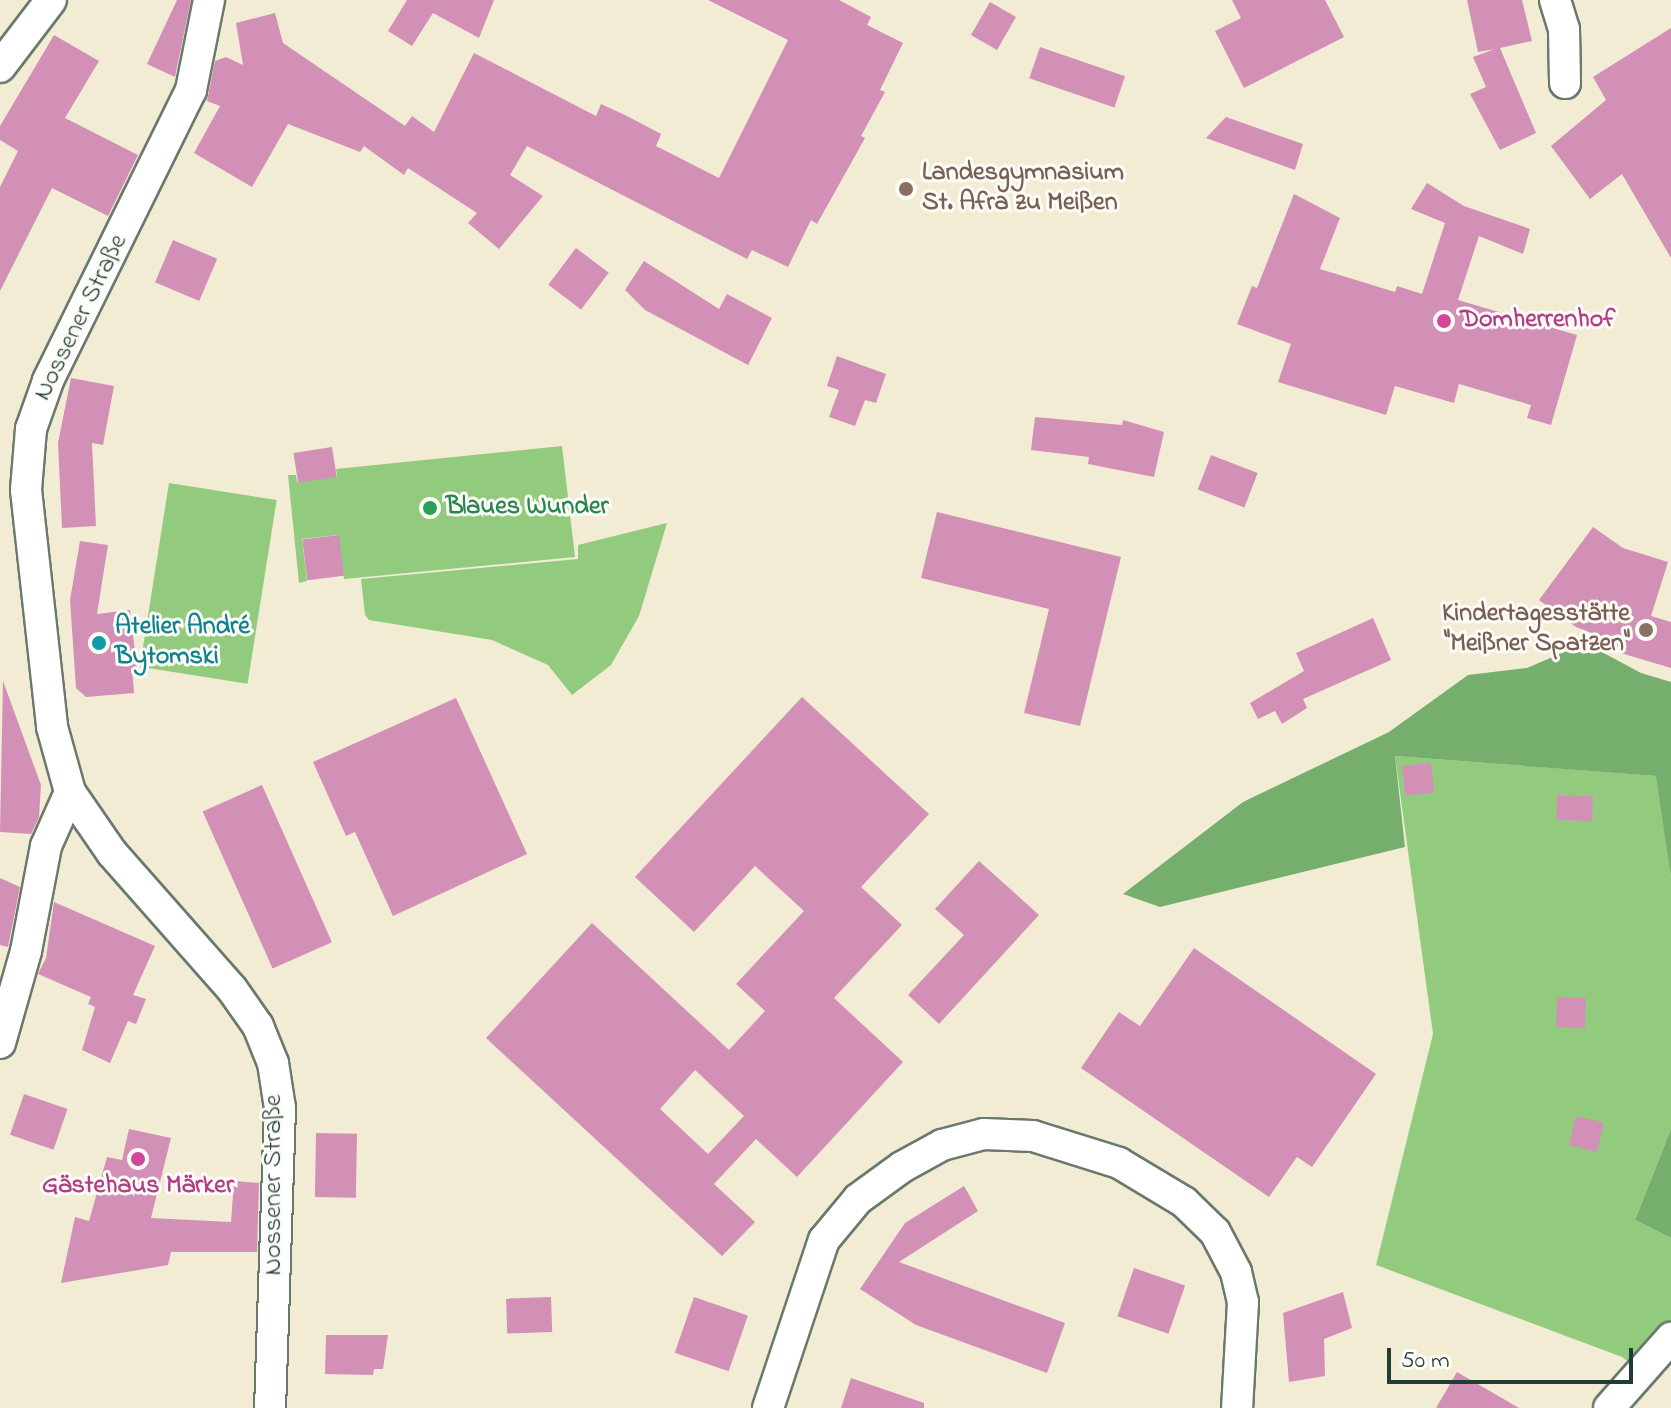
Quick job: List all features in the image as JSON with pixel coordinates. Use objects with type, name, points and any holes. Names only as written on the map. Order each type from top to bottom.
[{"type":"street","points":[[0,67],[51,0]]},
{"type":"street","name":"Nossener Straße","points":[[209,0],[191,90],[48,381],[31,429],[26,490],[52,727],[70,792],[112,853],[232,989],[258,1026],[273,1063],[280,1108],[270,1408]]},
{"type":"street","points":[[1555,0],[1564,29],[1565,83]]},
{"type":"street","points":[[0,1043],[26,951],[46,846],[70,792]]},
{"type":"street","points":[[768,1408],[824,1240],[858,1199],[902,1167],[942,1145],[984,1134],[1033,1136],[1119,1163],[1184,1202],[1215,1232],[1236,1272],[1243,1302],[1237,1408]]},
{"type":"street","points":[[1609,1408],[1671,1338]]},
{"type":"green space","name":"Blaues Wunder","points":[[562,446],[575,557],[344,579],[338,535],[302,539],[307,581],[299,583],[288,475],[296,475],[297,482],[337,476],[336,469]]},
{"type":"green space","points":[[169,483],[277,500],[248,684],[140,667]]},
{"type":"green space","points":[[667,523],[639,616],[611,665],[572,695],[548,665],[492,640],[369,620],[365,615],[361,579],[578,559],[578,545]]},
{"type":"green space","points":[[1585,643],[1641,673],[1671,682],[1671,878],[1656,776],[1395,756],[1405,847],[1160,907],[1123,894],[1243,802],[1389,732],[1468,675],[1527,668]]},
{"type":"green space","points":[[1395,756],[1657,776],[1671,878],[1671,1129],[1635,1220],[1671,1238],[1671,1338],[1642,1372],[1622,1357],[1376,1265],[1433,1034]]},
{"type":"green space","points":[[1671,1129],[1671,1238],[1635,1220]]},
{"type":"building","points":[[177,0],[191,0],[175,77],[147,64]]},
{"type":"building","points":[[407,0],[494,0],[479,38],[433,13],[412,46],[388,31]]},
{"type":"building","points":[[708,0],[839,0],[871,17],[867,25],[903,43],[880,90],[885,92],[861,136],[865,138],[817,224],[811,220],[788,267],[752,250],[747,259],[527,146],[510,175],[543,196],[499,249],[468,223],[477,213],[408,168],[404,175],[364,146],[360,152],[288,124],[252,187],[194,153],[220,106],[207,101],[215,61],[226,57],[243,65],[236,23],[275,13],[283,43],[405,126],[412,116],[434,132],[474,53],[596,116],[601,104],[625,115],[661,134],[656,146],[719,178],[788,40]]},
{"type":"building","points":[[1232,0],[1325,0],[1344,37],[1244,88],[1215,31],[1241,18]]},
{"type":"building","points":[[1467,0],[1522,0],[1532,41],[1500,48],[1536,133],[1500,150],[1470,94],[1486,87],[1473,57],[1495,49],[1478,52]]},
{"type":"building","points":[[990,2],[1016,17],[997,50],[971,35]]},
{"type":"building","points":[[1671,28],[1671,258],[1622,174],[1590,199],[1551,146],[1606,100],[1593,77]]},
{"type":"building","points":[[54,35],[99,61],[65,118],[138,155],[108,216],[52,188],[0,291],[0,187],[18,151],[0,140],[0,126]]},
{"type":"building","points":[[1040,47],[1125,76],[1114,108],[1029,78]]},
{"type":"building","points":[[1226,117],[1303,144],[1295,170],[1206,138]]},
{"type":"building","points":[[1427,183],[1464,206],[1530,229],[1523,254],[1479,236],[1458,300],[1577,335],[1551,425],[1527,418],[1531,405],[1459,384],[1454,403],[1395,386],[1386,415],[1278,382],[1291,344],[1237,324],[1252,286],[1257,288],[1294,194],[1340,218],[1320,269],[1395,292],[1397,286],[1422,294],[1445,223],[1411,209]]},
{"type":"building","points":[[173,240],[217,259],[199,301],[155,282]]},
{"type":"building","points":[[576,248],[609,273],[581,309],[548,285]]},
{"type":"building","points":[[644,261],[719,309],[727,294],[772,318],[748,365],[645,310],[625,290]]},
{"type":"building","points":[[837,356],[886,374],[876,403],[865,400],[855,426],[829,417],[839,390],[827,386]]},
{"type":"building","points":[[71,378],[114,386],[103,445],[92,443],[96,526],[62,528],[58,443]]},
{"type":"building","points":[[1035,417],[1122,425],[1123,420],[1164,432],[1154,477],[1088,464],[1089,457],[1031,450]]},
{"type":"building","points":[[332,447],[337,477],[298,483],[293,453]]},
{"type":"building","points":[[1211,455],[1258,473],[1244,507],[1198,490]]},
{"type":"building","points":[[937,512],[1121,557],[1080,726],[1024,713],[1049,609],[921,578]]},
{"type":"building","points":[[1593,527],[1623,548],[1668,562],[1651,616],[1671,622],[1671,668],[1614,651],[1617,643],[1576,627],[1539,600]]},
{"type":"building","points":[[339,535],[344,576],[307,580],[302,540]]},
{"type":"building","points":[[80,541],[108,545],[97,614],[130,610],[137,668],[132,668],[134,693],[86,697],[76,688],[70,600]]},
{"type":"building","points":[[1373,618],[1391,660],[1303,699],[1307,708],[1282,724],[1275,711],[1258,719],[1250,703],[1304,671],[1296,653]]},
{"type":"building","points":[[3,681],[41,785],[39,817],[31,834],[0,832]]},
{"type":"building","points":[[802,697],[929,814],[861,887],[902,925],[834,998],[903,1062],[797,1177],[756,1139],[714,1184],[755,1222],[722,1256],[486,1038],[592,923],[729,1050],[765,1011],[736,984],[804,911],[755,866],[694,932],[635,877]],"holes":[[[695,1070],[744,1116],[708,1154],[660,1109]]]},
{"type":"building","points":[[456,698],[527,854],[393,916],[355,832],[346,836],[313,762]]},
{"type":"building","points":[[1431,763],[1434,793],[1405,796],[1402,766]]},
{"type":"building","points":[[262,785],[332,942],[273,969],[203,811]]},
{"type":"building","points":[[1557,795],[1593,796],[1592,821],[1556,820]]},
{"type":"building","points":[[979,861],[1039,915],[939,1024],[908,995],[964,935],[935,909]]},
{"type":"building","points":[[0,878],[20,887],[8,947],[0,945]]},
{"type":"building","points":[[54,902],[155,946],[133,995],[146,999],[136,1024],[128,1021],[110,1063],[82,1050],[95,1007],[88,1004],[91,997],[38,974],[46,958]]},
{"type":"building","points":[[1194,948],[1376,1074],[1312,1167],[1297,1157],[1269,1197],[1081,1068],[1119,1012],[1140,1026]]},
{"type":"building","points":[[1557,997],[1586,998],[1585,1028],[1556,1027]]},
{"type":"building","points":[[24,1094],[67,1109],[53,1150],[10,1135]]},
{"type":"building","points":[[1576,1116],[1604,1123],[1597,1152],[1569,1145]]},
{"type":"building","points":[[129,1129],[171,1138],[151,1218],[231,1222],[234,1181],[259,1183],[257,1252],[171,1252],[168,1265],[61,1283],[75,1217],[89,1221],[107,1157],[122,1160]]},
{"type":"building","points":[[316,1133],[357,1134],[356,1198],[315,1197]]},
{"type":"building","points":[[964,1186],[978,1211],[899,1262],[1065,1323],[1047,1373],[916,1325],[860,1289],[905,1223]]},
{"type":"building","points":[[1134,1268],[1185,1286],[1168,1334],[1117,1316]]},
{"type":"building","points":[[1343,1292],[1352,1328],[1324,1339],[1325,1376],[1289,1382],[1283,1313]]},
{"type":"building","points":[[551,1297],[552,1332],[507,1334],[506,1299]]},
{"type":"building","points":[[694,1297],[748,1316],[729,1371],[675,1353]]},
{"type":"building","points":[[326,1335],[388,1335],[383,1369],[374,1369],[373,1375],[325,1374]]},
{"type":"building","points":[[1457,1372],[1519,1408],[1436,1408]]},
{"type":"building","points":[[851,1378],[924,1403],[924,1408],[841,1408]]},
{"type":"place","name":"Landesgymnasium St. Afra zu Meißen","points":[[906,189]]},
{"type":"place","name":"Domherrenhof","points":[[1444,321]]},
{"type":"place","name":"Blaues Wunder","points":[[430,508]]},
{"type":"place","name":"Kindertagesstätte \"Meißner Spatzen\"","points":[[1646,630]]},
{"type":"place","name":"Atelier André Bytomski","points":[[99,643]]},
{"type":"place","name":"Gästehaus Märker","points":[[138,1159]]}]
